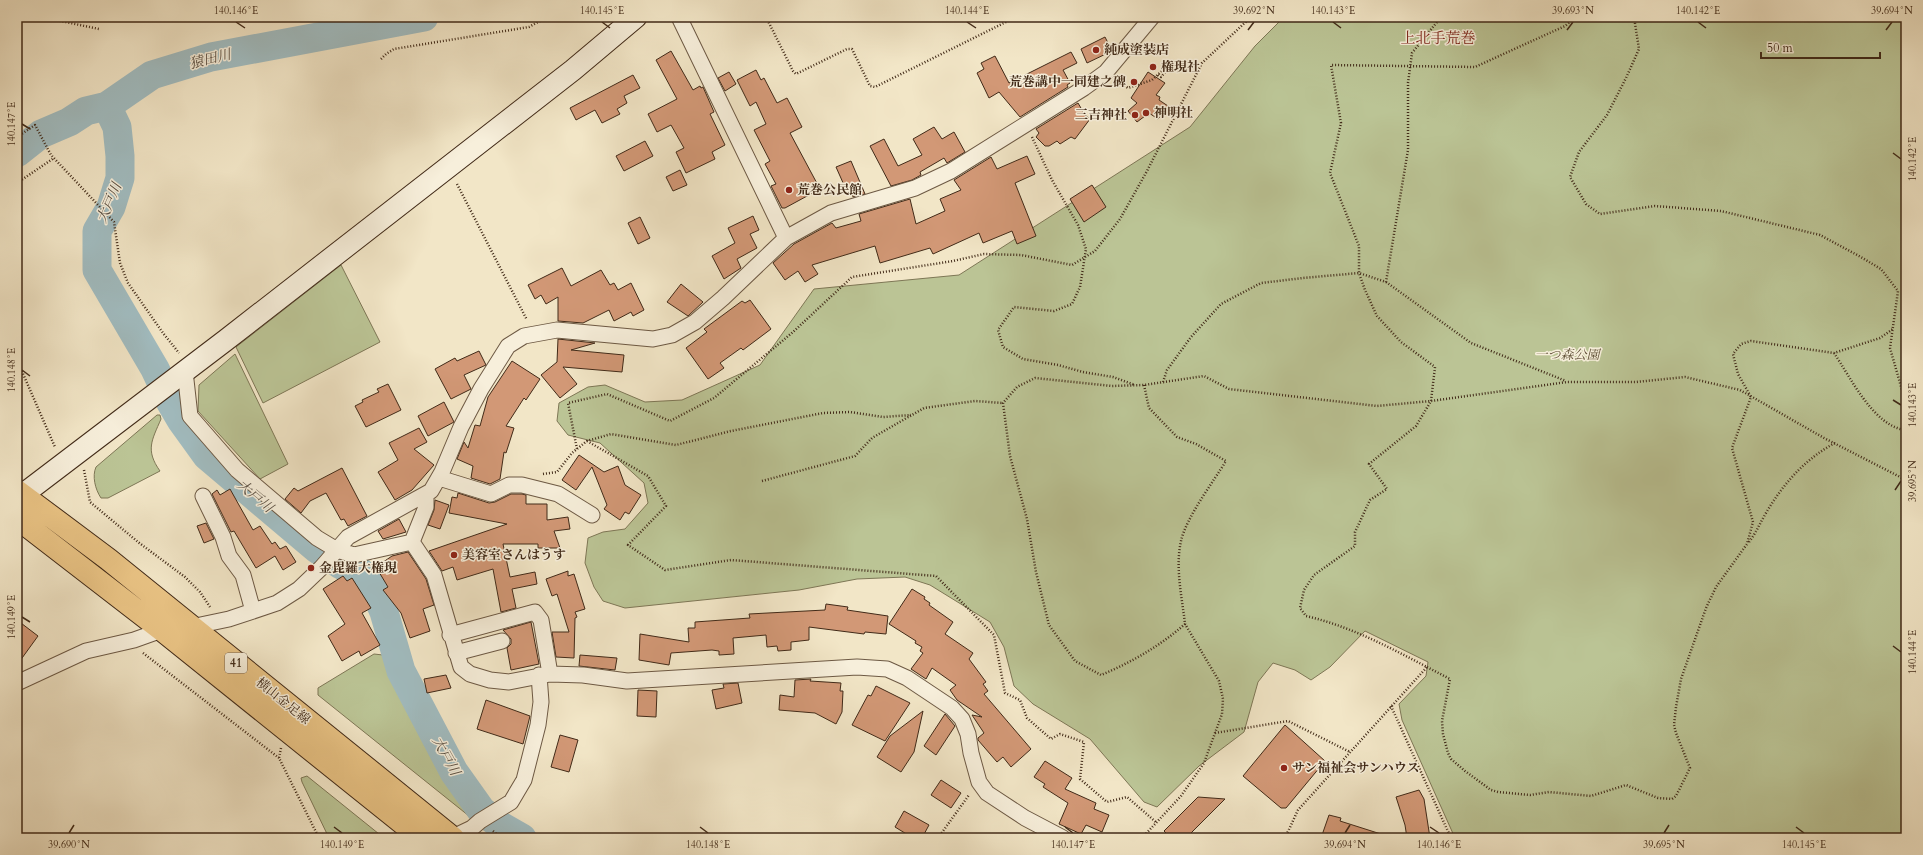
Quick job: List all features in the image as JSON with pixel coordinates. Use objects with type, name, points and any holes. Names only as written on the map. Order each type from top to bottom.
[{"type":"main road","name":"横山金足線","points":[[19,495],[108,559],[452,838]]},
{"type":"main road","name":"横山金足線","points":[[17,518],[162,630],[421,838]]},
{"type":"street","points":[[19,495],[63,464],[448,167],[573,70],[636,17]]},
{"type":"street","points":[[679,17],[786,238]]},
{"type":"street","points":[[17,683],[86,651],[128,642],[162,630],[191,627],[218,621],[277,603],[299,589],[321,568],[348,537],[431,492],[439,478],[461,427],[492,369],[508,346],[524,336],[558,330],[653,339],[672,335],[695,322],[723,298],[786,238],[831,213],[915,188],[951,171],[1084,88],[1106,72],[1152,17]]},
{"type":"street","points":[[180,374],[190,416],[237,470],[317,538],[336,550],[354,555],[412,542]]},
{"type":"street","points":[[439,478],[491,494],[509,485],[522,485],[558,494],[592,515]]},
{"type":"street","points":[[412,542],[426,507],[426,495]]},
{"type":"street","points":[[203,496],[224,537],[229,556],[243,575],[253,611]]},
{"type":"street","points":[[412,542],[434,575],[445,610],[450,635],[461,667],[470,674],[490,680],[516,681],[545,674],[583,675],[627,681],[857,667],[887,670],[906,678],[929,692],[952,708],[962,719],[968,734],[971,753],[979,782],[987,793],[1025,818],[1063,838]]},
{"type":"street","points":[[450,635],[535,612],[541,620],[545,674],[539,717],[524,780],[511,802],[480,821],[472,828],[452,838]]},
{"type":"street","points":[[456,653],[502,642]]},
{"type":"path","points":[[42,17],[99,29]]},
{"type":"path","points":[[382,59],[386,54],[394,49],[529,27],[547,17]]},
{"type":"path","points":[[766,17],[793,72],[796,74],[847,49],[852,49],[870,86],[875,87],[1016,17]]},
{"type":"path","points":[[577,449],[568,403],[607,394],[670,421],[714,398],[793,332],[852,277],[953,261],[984,254],[1021,255],[1072,265],[1095,251],[1120,219],[1147,171],[1202,63],[1251,17]]},
{"type":"path","points":[[1386,282],[1408,150],[1408,84],[1412,53],[1441,17]]},
{"type":"path","points":[[1576,17],[1565,26],[1475,67],[1331,65],[1341,123],[1330,173],[1359,246],[1359,274],[1377,316],[1401,342],[1435,367],[1431,401],[1416,426],[1369,464],[1387,488],[1370,500],[1355,532],[1355,546],[1314,575],[1304,590],[1300,608],[1306,616],[1335,623],[1380,642],[1450,679],[1442,721],[1443,734],[1448,753],[1451,759],[1483,786],[1498,792],[1530,795],[1557,792],[1591,796],[1626,785],[1658,798],[1672,799],[1676,796],[1690,768],[1674,725],[1681,679],[1706,608],[1716,587],[1758,530],[1772,504],[1796,472],[1811,458],[1835,443]]},
{"type":"path","points":[[1634,17],[1638,49],[1626,78],[1607,115],[1580,152],[1570,177],[1586,204],[1600,214],[1655,206],[1721,211],[1820,235],[1859,256],[1880,269],[1898,291],[1890,348],[1902,390],[1906,395]]},
{"type":"path","points":[[1125,85],[1128,88],[1139,85],[1152,80],[1158,75]]},
{"type":"path","points":[[1027,123],[1052,180],[1078,225],[1086,249],[1080,287],[1072,304],[1054,311],[1014,307],[998,330],[1003,347],[1023,358],[1083,372],[1113,377],[1137,385]]},
{"type":"path","points":[[17,137],[35,125],[51,155],[114,222],[120,263],[128,282],[162,333],[179,353],[180,374]]},
{"type":"path","points":[[17,183],[54,158]]},
{"type":"path","points":[[448,167],[534,334]]},
{"type":"path","points":[[1164,382],[1167,370],[1191,337],[1221,304],[1261,283],[1359,274],[1386,282],[1471,343],[1567,382]]},
{"type":"path","points":[[1747,544],[1753,522],[1732,448],[1751,397],[1738,374],[1733,354],[1741,344],[1751,341],[1834,353],[1880,338],[1893,329]]},
{"type":"path","points":[[1834,353],[1867,403],[1882,420],[1898,429],[1906,430]]},
{"type":"path","points":[[17,360],[63,464]]},
{"type":"path","points":[[1185,624],[1168,639],[1128,664],[1101,675],[1075,661],[1049,625],[1036,572],[1027,519],[1010,456],[1003,403],[1017,387],[1034,378],[1112,386],[1144,385],[1204,376],[1229,389],[1378,406],[1431,401],[1567,382],[1636,382],[1685,377],[1740,390],[1835,443],[1906,480]]},
{"type":"path","points":[[1142,838],[1181,796],[1204,763],[1222,714],[1223,699],[1218,680],[1185,624],[1179,571],[1181,540],[1194,511],[1226,461],[1196,444],[1177,437],[1149,408],[1144,385]]},
{"type":"path","points":[[762,481],[855,456],[872,438],[924,408],[975,401],[1003,403]]},
{"type":"path","points":[[542,474],[557,472],[577,449],[587,441],[611,434],[676,445],[731,431],[823,412],[850,412],[883,417],[911,415]]},
{"type":"path","points":[[587,441],[648,476],[666,506],[628,545],[665,570],[731,560],[936,576],[994,635],[1005,693],[1020,700],[1027,718],[1051,739],[1060,734],[1084,742],[1080,779],[1107,802],[1127,797],[1157,823]]},
{"type":"path","points":[[80,451],[90,502],[138,542],[185,577],[200,592],[218,621]]},
{"type":"path","points":[[128,642],[279,758],[319,838]]},
{"type":"path","points":[[1285,838],[1298,810],[1427,667]]},
{"type":"path","points":[[1391,706],[1452,838]]},
{"type":"path","points":[[1215,733],[1288,721],[1350,752]]},
{"type":"path","points":[[279,758],[284,728]]},
{"type":"path","points":[[938,838],[979,782]]},
{"type":"green space","name":"一つ森公園","points":[[1284,17],[1906,17],[1906,838],[1455,838],[1402,720],[1399,704],[1426,676],[1428,662],[1365,631],[1330,667],[1311,680],[1295,670],[1273,663],[1258,682],[1244,732],[1199,766],[1157,807],[1144,802],[1090,739],[1033,704],[1014,686],[1004,647],[990,622],[930,585],[905,577],[857,579],[799,590],[625,608],[603,601],[594,587],[585,563],[588,538],[603,532],[625,529],[648,503],[644,483],[600,443],[568,435],[557,421],[559,403],[588,387],[605,385],[645,402],[682,400],[760,365],[814,289],[959,275],[1190,127],[1255,46]]},
{"type":"green space","points":[[341,265],[380,342],[263,403],[236,347]]},
{"type":"green space","points":[[235,354],[288,464],[260,479],[198,411],[199,385]]},
{"type":"green space","points":[[157,415],[160,415],[161,419],[153,439],[151,451],[155,464],[160,471],[108,498],[101,498],[97,491],[95,482],[94,474],[96,467]]},
{"type":"green space","points":[[374,654],[383,655],[434,755],[471,811],[469,816],[318,695],[318,688]]},
{"type":"green space","points":[[307,776],[384,838],[329,838],[302,782],[301,778]]},
{"type":"building","name":"純成塗装店","points":[[1105,37],[1112,51],[1087,63],[1081,49]]},
{"type":"building","points":[[671,51],[693,90],[700,86],[701,88],[703,87],[714,112],[710,114],[725,145],[712,152],[715,159],[686,173],[676,152],[684,148],[671,125],[657,132],[648,114],[677,99],[656,60]]},
{"type":"building","points":[[1071,52],[1077,63],[1063,70],[1070,83],[1067,85],[1068,87],[1020,117],[999,92],[989,98],[977,73],[984,69],[981,63],[995,56],[1009,83]]},
{"type":"building","points":[[756,70],[761,80],[764,78],[777,103],[787,98],[802,127],[790,133],[820,189],[785,208],[782,208],[771,186],[776,184],[765,164],[770,161],[754,130],[766,124],[756,102],[750,106],[737,80]]},
{"type":"building","points":[[729,72],[736,84],[725,91],[718,78]]},
{"type":"building","points":[[1148,72],[1165,83],[1156,95],[1160,97],[1159,100],[1168,106],[1158,119],[1149,113],[1137,122],[1128,111],[1137,103],[1131,98]]},
{"type":"building","points":[[633,75],[640,88],[624,96],[627,103],[617,109],[620,114],[602,123],[595,110],[576,120],[570,108]]},
{"type":"building","points":[[1078,103],[1085,115],[1090,119],[1075,139],[1071,137],[1060,144],[1057,141],[1049,146],[1045,146],[1036,137],[1039,133],[1036,129]]},
{"type":"building","points":[[934,127],[942,139],[954,132],[965,152],[947,163],[944,158],[920,172],[921,175],[912,180],[891,186],[870,146],[884,139],[898,166],[922,155],[913,139]]},
{"type":"building","points":[[645,141],[653,156],[624,171],[616,156]]},
{"type":"building","points":[[1027,156],[1035,174],[1015,183],[1036,236],[1017,244],[1012,231],[983,243],[979,233],[933,254],[930,248],[880,263],[875,246],[812,265],[818,274],[805,282],[798,271],[785,280],[773,263],[794,244],[832,223],[836,228],[861,221],[859,214],[910,199],[916,224],[945,211],[940,199],[961,190],[954,180],[991,157],[997,169]]},
{"type":"building","points":[[851,161],[865,194],[853,197],[852,192],[848,194],[836,167]]},
{"type":"building","points":[[680,170],[687,185],[673,191],[666,177]]},
{"type":"building","points":[[1092,185],[1106,207],[1084,222],[1070,199]]},
{"type":"building","points":[[753,216],[759,230],[750,234],[757,248],[737,259],[741,268],[724,279],[712,256],[735,243],[728,228]]},
{"type":"building","points":[[640,217],[650,238],[638,244],[628,223]]},
{"type":"building","points":[[562,268],[571,286],[601,270],[610,285],[614,283],[618,290],[631,283],[644,310],[633,316],[631,312],[614,321],[609,310],[583,323],[558,321],[558,297],[546,304],[541,295],[535,299],[528,285]]},
{"type":"building","points":[[681,284],[703,302],[688,316],[667,302]]},
{"type":"building","points":[[750,300],[771,329],[743,350],[741,348],[720,363],[724,368],[708,379],[686,348],[707,332],[704,329],[742,301],[745,303]]},
{"type":"building","points":[[558,339],[595,343],[571,350],[624,355],[622,372],[563,367],[577,384],[560,398],[541,375],[557,362]]},
{"type":"building","points":[[479,351],[486,365],[464,375],[471,389],[451,399],[435,369],[455,358],[457,361]]},
{"type":"building","points":[[512,361],[540,379],[526,400],[524,398],[506,426],[514,428],[506,453],[504,452],[500,479],[490,484],[471,478],[473,466],[457,459],[464,442],[468,448],[475,425],[480,426],[488,397]]},
{"type":"building","points":[[388,384],[401,410],[366,427],[355,406],[363,402],[362,400],[379,392],[377,389]]},
{"type":"building","points":[[444,402],[454,422],[428,436],[418,416]]},
{"type":"building","points":[[419,428],[427,442],[414,449],[434,465],[412,490],[395,500],[378,472],[398,460],[389,443]]},
{"type":"building","points":[[579,455],[604,472],[618,466],[625,485],[641,495],[629,514],[625,512],[620,520],[604,509],[607,505],[592,467],[576,490],[562,480]]},
{"type":"building","points":[[342,468],[367,516],[348,526],[344,519],[341,520],[326,493],[310,501],[301,513],[285,499],[294,488],[298,491]]},
{"type":"building","points":[[230,489],[253,530],[260,526],[272,544],[275,542],[280,549],[286,546],[296,562],[283,570],[275,556],[256,568],[234,531],[231,532],[212,494],[217,490],[220,495]]},
{"type":"building","points":[[458,493],[489,503],[495,502],[511,494],[522,494],[526,495],[526,504],[547,504],[547,520],[568,517],[570,529],[554,531],[560,548],[538,548],[538,544],[503,544],[510,577],[535,572],[537,584],[512,589],[516,608],[501,612],[493,569],[457,580],[453,567],[442,571],[429,551],[507,524],[449,513],[452,497],[457,498]]},
{"type":"building","points":[[435,500],[449,505],[440,529],[428,525],[434,510]]},
{"type":"building","points":[[399,519],[406,532],[383,539],[378,531]]},
{"type":"building","points":[[206,523],[214,539],[204,543],[197,526]]},
{"type":"building","points":[[408,552],[426,579],[434,605],[423,609],[430,631],[410,638],[401,613],[383,590],[388,587],[376,567],[392,556]]},
{"type":"building","points":[[568,571],[568,576],[574,574],[585,609],[575,612],[577,617],[575,618],[574,658],[556,657],[552,632],[569,632],[557,594],[552,596],[546,579]]},
{"type":"building","points":[[343,576],[347,581],[352,578],[371,608],[362,613],[380,645],[361,656],[359,651],[342,661],[328,636],[345,624],[323,589]]},
{"type":"building","points":[[912,589],[925,597],[924,599],[930,603],[929,605],[953,622],[945,634],[973,653],[969,659],[986,682],[983,684],[988,691],[984,694],[1031,749],[1011,767],[1003,757],[997,762],[978,740],[978,738],[984,733],[972,715],[982,717],[957,700],[950,690],[956,685],[932,668],[926,679],[911,669],[923,653],[920,651],[922,647],[915,643],[916,641],[889,624]]},
{"type":"building","points":[[826,604],[848,607],[847,610],[888,616],[886,634],[865,632],[864,634],[809,627],[809,640],[791,642],[791,650],[778,651],[777,646],[767,647],[766,635],[733,638],[734,654],[719,655],[719,651],[712,650],[671,653],[669,665],[639,660],[640,634],[689,642],[688,628],[695,628],[695,622],[750,618],[749,614],[825,610]]},
{"type":"building","points":[[17,620],[38,636],[17,665]]},
{"type":"building","points":[[531,622],[539,664],[511,670],[507,648],[511,644],[511,639],[503,630]]},
{"type":"building","points":[[580,655],[617,658],[615,670],[579,666]]},
{"type":"building","points":[[446,675],[451,688],[427,693],[424,679]]},
{"type":"building","points":[[811,679],[810,681],[841,683],[840,691],[843,691],[842,712],[836,724],[815,713],[779,710],[780,695],[794,697],[795,680]]},
{"type":"building","points":[[738,683],[742,703],[716,709],[712,690],[724,688],[723,684]]},
{"type":"building","points":[[876,686],[910,703],[885,741],[852,725],[868,695],[871,696]]},
{"type":"building","points":[[638,690],[657,691],[656,717],[637,716]]},
{"type":"building","points":[[486,700],[530,716],[523,744],[477,729]]},
{"type":"building","points":[[923,711],[914,752],[901,772],[877,757],[890,736]]},
{"type":"building","points":[[945,714],[955,726],[936,755],[924,746]]},
{"type":"building","name":"サン福祉会サンハウス","points":[[1285,725],[1325,761],[1286,808],[1281,808],[1243,776]]},
{"type":"building","points":[[560,735],[578,740],[569,772],[551,767]]},
{"type":"building","points":[[1045,761],[1072,778],[1065,789],[1096,803],[1094,809],[1109,815],[1102,832],[1086,825],[1081,834],[1059,824],[1068,803],[1043,787],[1045,784],[1034,777]]},
{"type":"building","points":[[941,780],[961,793],[951,808],[931,795]]},
{"type":"building","points":[[1419,790],[1424,799],[1430,838],[1407,838],[1405,825],[1396,797]]},
{"type":"building","points":[[1198,797],[1225,799],[1186,838],[1171,838],[1164,831]]},
{"type":"building","points":[[904,811],[929,825],[922,838],[913,838],[895,827]]},
{"type":"building","points":[[1329,815],[1341,818],[1340,821],[1384,835],[1383,838],[1321,838]]},
{"type":"waterway","name":"猿田川","points":[[17,153],[41,134],[69,122],[86,111],[107,106],[152,75],[211,57],[424,17]]},
{"type":"waterway","name":"大戸川","points":[[107,106],[117,127],[120,156],[120,178],[111,207],[97,231],[97,270],[155,369],[171,403],[181,420],[207,456],[317,549],[341,565],[358,570],[371,582],[384,612],[401,671],[454,772],[481,810],[501,826],[522,838]]},
{"type":"place","name":"純成塗装店","points":[[1096,50]]},
{"type":"place","name":"権現社","points":[[1153,67]]},
{"type":"place","name":"荒巻講中一同建之碑","points":[[1134,82]]},
{"type":"place","name":"神明社","points":[[1146,113]]},
{"type":"place","name":"三吉神社","points":[[1135,115]]},
{"type":"place","name":"荒巻公民館","points":[[789,190]]},
{"type":"place","name":"美容室さんはうす","points":[[454,555]]},
{"type":"place","name":"金毘羅大権現","points":[[311,568]]},
{"type":"place","name":"サン福祉会サンハウス","points":[[1284,768]]},
{"type":"district","name":"上北手荒巻","points":[[1438,38]]}]
